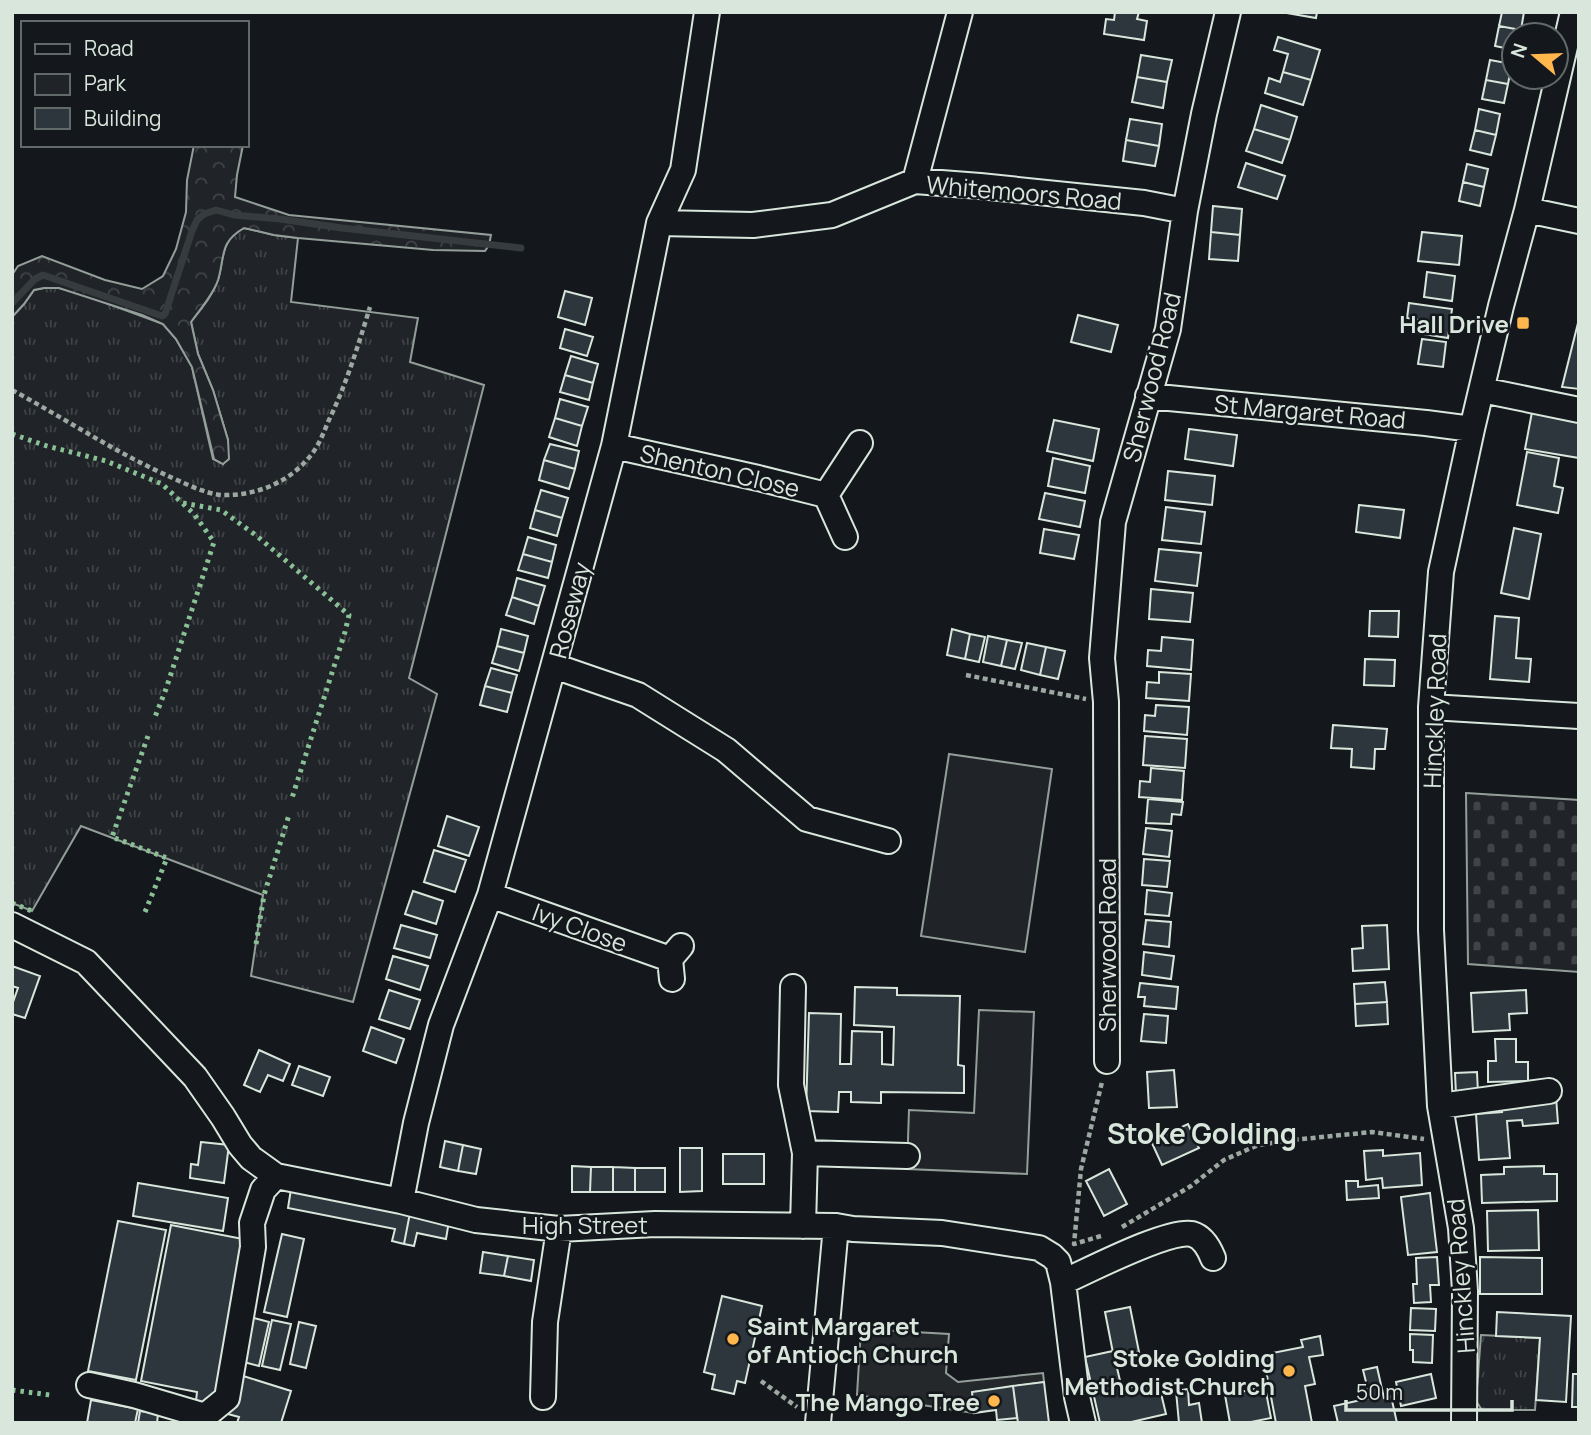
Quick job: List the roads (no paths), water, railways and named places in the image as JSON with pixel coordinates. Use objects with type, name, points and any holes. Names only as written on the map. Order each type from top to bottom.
[{"type":"street","name":"Roseway","points":[[401,1201],[416,1123],[441,1025],[490,895],[614,446],[659,223],[683,170],[708,12]]},
{"type":"street","points":[[915,181],[960,12]]},
{"type":"street","name":"Sherwood Road","points":[[1107,1060],[1106,702],[1102,658],[1113,522],[1168,329],[1185,211],[1228,12]]},
{"type":"street","name":"Hinckley Road","points":[[1464,1423],[1465,1291],[1461,1228],[1440,1106],[1431,930],[1431,707],[1441,572],[1472,429],[1573,12]]},
{"type":"street","name":"Whitemoors Road","points":[[659,223],[753,225],[832,215],[915,181],[1144,203],[1185,211]]},
{"type":"street","points":[[1527,209],[1579,221]]},
{"type":"street","points":[[1482,390],[1579,411]]},
{"type":"street","name":"St Margaret Road","points":[[1148,396],[1472,429]]},
{"type":"street","points":[[845,537],[827,495],[860,443]]},
{"type":"street","name":"Shenton Close","points":[[614,446],[827,495]]},
{"type":"street","points":[[554,666],[638,695],[726,750],[807,819],[888,841]]},
{"type":"street","points":[[1431,707],[1579,716]]},
{"type":"street","name":"Ivy Close","points":[[490,895],[674,962]]},
{"type":"street","name":"High Street","points":[[12,925],[86,962],[195,1077],[251,1158],[276,1176],[401,1201],[476,1220],[559,1228],[655,1224],[836,1226],[942,1233],[1039,1248],[1058,1262],[1083,1423]]},
{"type":"street","points":[[793,987],[791,1085],[805,1153],[803,1226]]},
{"type":"street","points":[[1440,1106],[1549,1091]]},
{"type":"street","points":[[805,1153],[907,1156]]},
{"type":"street","points":[[89,1385],[206,1419],[227,1398],[253,1247],[252,1223],[263,1190],[276,1176]]},
{"type":"street","points":[[818,1422],[836,1226]]},
{"type":"street","points":[[543,1397],[545,1322],[559,1228]]},
{"type":"street","points":[[1063,1282],[1133,1250],[1176,1235],[1193,1234],[1208,1245],[1213,1258]]},
{"type":"waterway","points":[[12,303],[35,279],[43,275],[162,316],[165,314],[197,220],[216,210],[234,215],[521,248]]},
{"type":"place","name":"Hall Drive","points":[[1523,323]]},
{"type":"place","name":"Saint Margaret of Antioch Church","points":[[733,1339]]},
{"type":"place","name":"Stoke Golding Methodist Church","points":[[1289,1371]]},
{"type":"place","name":"The Mango Tree","points":[[994,1401]]},
{"type":"district","name":"Stoke Golding","points":[[1202,1133]]}]
